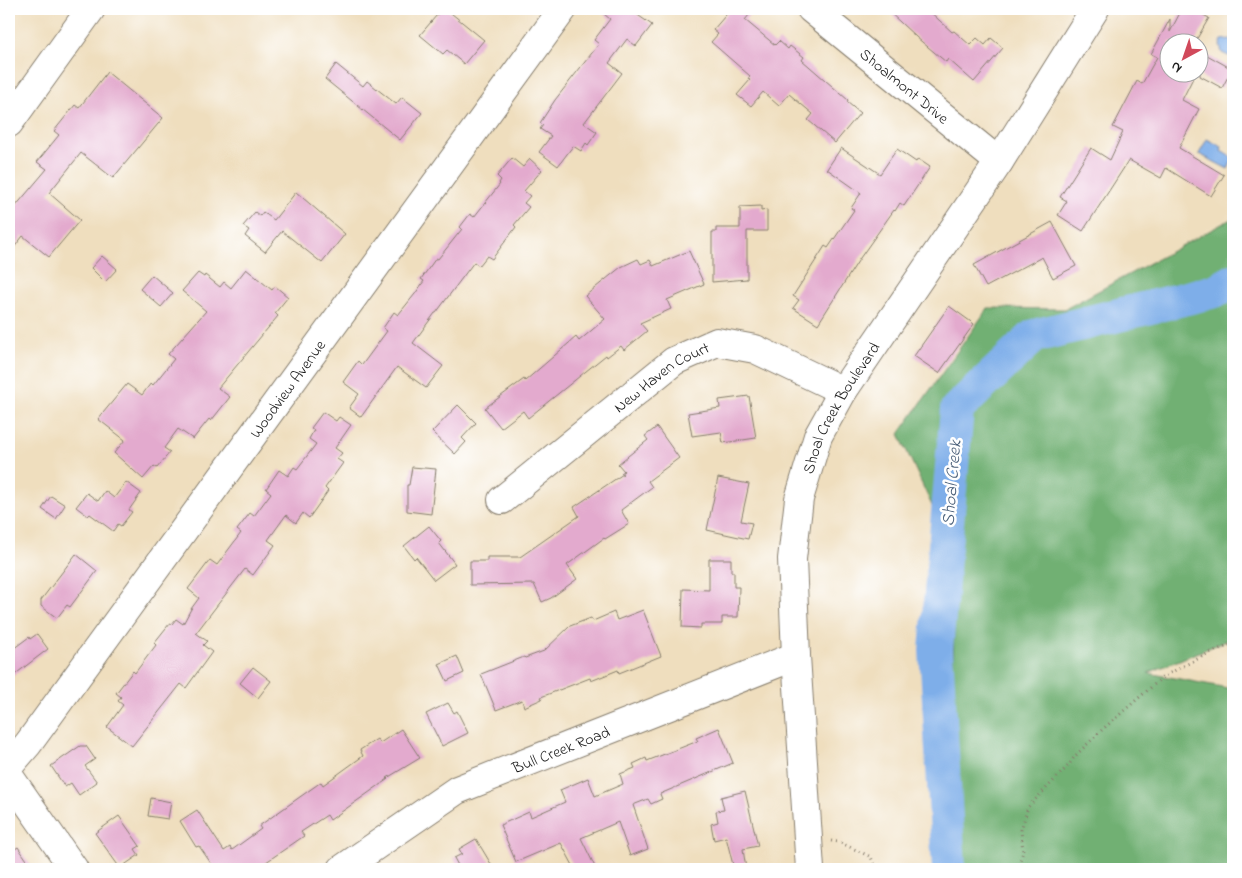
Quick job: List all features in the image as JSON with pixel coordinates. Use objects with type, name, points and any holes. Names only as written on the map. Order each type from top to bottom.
[{"type":"street","points":[[9,123],[92,9]]},
{"type":"street","name":"Woodview Avenue","points":[[9,766],[34,736],[563,9]]},
{"type":"street","name":"Shoalmont Drive","points":[[812,9],[999,162]]},
{"type":"street","name":"Shoal Creek Boulevard","points":[[810,869],[796,656],[792,559],[799,499],[818,436],[843,391],[999,162],[1095,9]]},
{"type":"street","name":"New Haven Court","points":[[502,500],[674,361],[717,342],[755,349],[843,391]]},
{"type":"street","name":"Bull Creek Road","points":[[342,869],[457,790],[796,656]]},
{"type":"street","points":[[9,776],[74,869]]},
{"type":"path","points":[[1017,869],[1023,852],[1021,830],[1028,808],[1068,766],[1075,756],[1103,728],[1164,676],[1209,653],[1233,644]]},
{"type":"path","points":[[831,841],[840,842],[871,857],[876,869]]},
{"type":"green space","points":[[1233,218],[1233,638],[1148,673],[1233,689],[1233,869],[947,869],[956,558],[899,434],[988,308],[1065,309]]},
{"type":"water","points":[[1230,39],[1233,41],[1233,58],[1222,53],[1220,45],[1222,40]]},
{"type":"water","points":[[1207,139],[1222,147],[1221,151],[1233,158],[1228,169],[1199,154]]},
{"type":"building","points":[[442,9],[446,9],[484,40],[464,64],[447,50],[443,54],[420,35]]},
{"type":"building","points":[[598,9],[629,9],[652,25],[636,46],[627,39],[609,63],[622,73],[584,123],[597,132],[581,151],[573,146],[558,166],[539,152],[551,136],[540,129],[543,125],[540,123],[555,100],[599,44],[594,40],[610,19]]},
{"type":"building","points":[[731,9],[742,9],[749,15],[745,20],[775,45],[779,41],[788,49],[790,46],[804,57],[802,60],[848,100],[847,102],[860,113],[835,143],[808,120],[813,114],[789,94],[779,106],[763,92],[751,106],[737,95],[750,80],[748,79],[750,76],[711,42],[718,34],[713,30]]},
{"type":"building","points":[[886,9],[927,9],[952,32],[954,31],[970,45],[977,38],[985,45],[991,38],[1003,48],[974,82],[948,59],[946,62]]},
{"type":"building","points":[[1182,9],[1192,9],[1209,18],[1201,32],[1170,32]]},
{"type":"building","points":[[1170,19],[1170,32],[1163,32]]},
{"type":"building","points":[[1160,37],[1160,82],[1191,82],[1182,100],[1199,109],[1179,148],[1224,175],[1211,196],[1166,168],[1161,178],[1129,160],[1083,231],[1058,215],[1067,201],[1060,197],[1091,148],[1110,160],[1123,132],[1113,127],[1137,81],[1142,84],[1157,57],[1151,54]]},
{"type":"building","points":[[1210,57],[1232,69],[1222,88],[1210,81]]},
{"type":"building","points":[[336,64],[363,86],[367,81],[396,104],[402,97],[422,113],[400,140],[325,79]]},
{"type":"building","points":[[107,72],[163,118],[113,178],[81,153],[49,193],[80,220],[49,257],[23,236],[9,254],[9,214],[47,169],[37,162],[59,135],[54,131],[75,105],[79,108]]},
{"type":"building","points":[[841,148],[880,174],[897,149],[916,162],[918,159],[930,167],[904,206],[900,203],[894,210],[860,258],[818,324],[793,308],[799,300],[793,296],[825,246],[828,248],[854,210],[851,208],[861,193],[827,169]]},
{"type":"building","points":[[512,158],[523,167],[530,159],[542,170],[524,191],[530,196],[524,203],[529,207],[514,225],[516,227],[492,259],[487,256],[479,266],[474,262],[413,343],[443,366],[426,388],[397,367],[361,417],[349,408],[359,394],[343,382],[358,361],[362,365],[387,331],[383,328],[394,312],[398,315],[415,294],[424,281],[421,279],[436,258],[438,259],[462,229],[460,227],[470,214],[474,217],[500,184],[501,180],[497,176]]},
{"type":"building","points":[[296,192],[345,234],[322,263],[282,231],[265,252],[245,236],[249,230],[243,226],[255,212],[260,216],[263,212],[274,220]]},
{"type":"building","points":[[761,206],[761,211],[767,210],[767,231],[747,231],[747,279],[712,282],[712,232],[716,232],[716,228],[740,228],[740,207]]},
{"type":"building","points":[[1052,222],[1076,266],[1053,278],[1042,257],[986,287],[974,265]]},
{"type":"building","points":[[689,251],[704,284],[667,300],[671,309],[640,323],[647,331],[624,350],[621,346],[607,357],[606,355],[528,418],[523,411],[501,428],[485,408],[524,379],[525,381],[576,337],[579,341],[605,319],[585,296],[621,267],[638,259],[641,264],[650,260],[653,266]]},
{"type":"building","points":[[102,256],[117,269],[105,282],[91,268]]},
{"type":"building","points":[[246,269],[272,290],[275,286],[288,297],[275,313],[278,316],[218,388],[230,397],[211,421],[209,419],[193,439],[178,429],[164,448],[170,452],[157,468],[154,466],[143,479],[114,453],[125,440],[98,419],[127,384],[142,395],[151,383],[153,385],[174,359],[168,354],[206,311],[182,291],[198,273],[204,277],[205,275],[220,287],[224,282],[231,288]]},
{"type":"building","points":[[152,275],[173,293],[161,307],[140,289]]},
{"type":"building","points":[[949,306],[974,324],[939,373],[914,356]]},
{"type":"building","points":[[749,396],[756,438],[723,443],[721,432],[692,436],[688,413],[720,408],[719,400]]},
{"type":"building","points":[[458,405],[476,423],[462,438],[466,442],[455,454],[432,432]]},
{"type":"building","points":[[323,412],[336,421],[339,417],[351,425],[335,448],[342,453],[337,459],[343,463],[325,488],[328,491],[309,518],[303,513],[296,523],[286,515],[268,540],[275,545],[253,575],[245,569],[196,633],[207,641],[203,645],[212,652],[186,688],[181,684],[132,746],[107,727],[123,705],[118,701],[121,697],[116,693],[133,671],[135,673],[156,645],[154,643],[170,623],[172,624],[176,619],[183,624],[199,598],[188,589],[210,560],[217,565],[241,533],[237,530],[250,513],[254,516],[271,493],[266,489],[279,470],[288,476],[294,467],[297,469],[316,444],[309,439],[314,430],[311,428]]},
{"type":"building","points":[[657,427],[679,458],[648,481],[652,487],[621,510],[629,524],[604,538],[567,565],[577,579],[551,598],[542,602],[534,584],[470,585],[470,561],[487,561],[487,557],[520,557],[579,516],[574,507],[623,474],[621,473],[624,471],[618,464],[648,440],[645,436]]},
{"type":"building","points":[[412,467],[436,469],[431,514],[407,511],[407,485],[409,485]]},
{"type":"building","points":[[718,478],[749,484],[741,521],[752,523],[748,539],[707,530]]},
{"type":"building","points":[[126,482],[141,493],[129,510],[132,512],[121,526],[118,524],[113,531],[90,514],[88,516],[76,507],[87,493],[98,501],[105,491],[114,498]]},
{"type":"building","points":[[51,496],[65,505],[56,519],[42,509]]},
{"type":"building","points":[[429,526],[455,564],[434,580],[416,557],[414,559],[404,546]]},
{"type":"building","points":[[76,554],[97,571],[70,607],[67,605],[57,618],[41,606],[41,600]]},
{"type":"building","points":[[709,559],[731,559],[731,572],[734,572],[734,587],[739,587],[738,617],[722,617],[722,624],[701,624],[701,628],[682,627],[683,589],[709,590]]},
{"type":"building","points":[[643,610],[661,656],[619,673],[618,670],[591,681],[590,678],[541,697],[542,699],[524,707],[522,700],[496,710],[481,674],[544,651],[570,626],[591,618],[593,621],[614,612],[617,620]]},
{"type":"building","points":[[37,634],[48,649],[9,679],[9,652],[29,637],[30,639]]},
{"type":"building","points":[[457,656],[464,673],[447,681],[439,664]]},
{"type":"building","points":[[253,667],[271,681],[258,698],[240,683]]},
{"type":"building","points":[[448,703],[454,713],[457,711],[468,733],[442,746],[426,714]]},
{"type":"building","points":[[719,728],[733,763],[660,794],[662,799],[651,804],[648,799],[633,805],[648,849],[630,856],[618,822],[581,838],[596,869],[575,869],[561,843],[516,862],[500,825],[529,812],[531,817],[565,802],[560,790],[588,778],[595,796],[623,784],[620,774],[635,768],[633,764],[646,758],[647,761],[698,741],[696,738]]},
{"type":"building","points":[[401,729],[420,758],[387,778],[330,820],[327,815],[301,832],[304,836],[256,869],[215,869],[199,846],[196,847],[180,821],[197,810],[224,851],[230,847],[232,850],[261,829],[259,826],[321,782],[323,785],[363,756],[360,750],[377,739],[380,743]]},
{"type":"building","points":[[80,746],[86,746],[95,759],[85,766],[97,782],[79,795],[71,783],[65,787],[51,766]]},
{"type":"building","points":[[745,791],[758,846],[743,849],[746,869],[734,869],[726,837],[714,840],[711,824],[718,822],[716,811],[724,810],[721,797]]},
{"type":"building","points":[[151,798],[171,802],[168,819],[148,816]]},
{"type":"building","points":[[119,816],[140,846],[135,849],[139,855],[120,868],[95,833]]},
{"type":"building","points":[[476,839],[494,869],[460,869],[454,858],[462,854],[459,849]]},
{"type":"building","points":[[18,847],[33,869],[9,869],[9,853]]},
{"type":"waterway","name":"Shoal Creek","points":[[949,869],[936,650],[957,409],[1034,336],[1215,291],[1233,281]]}]
